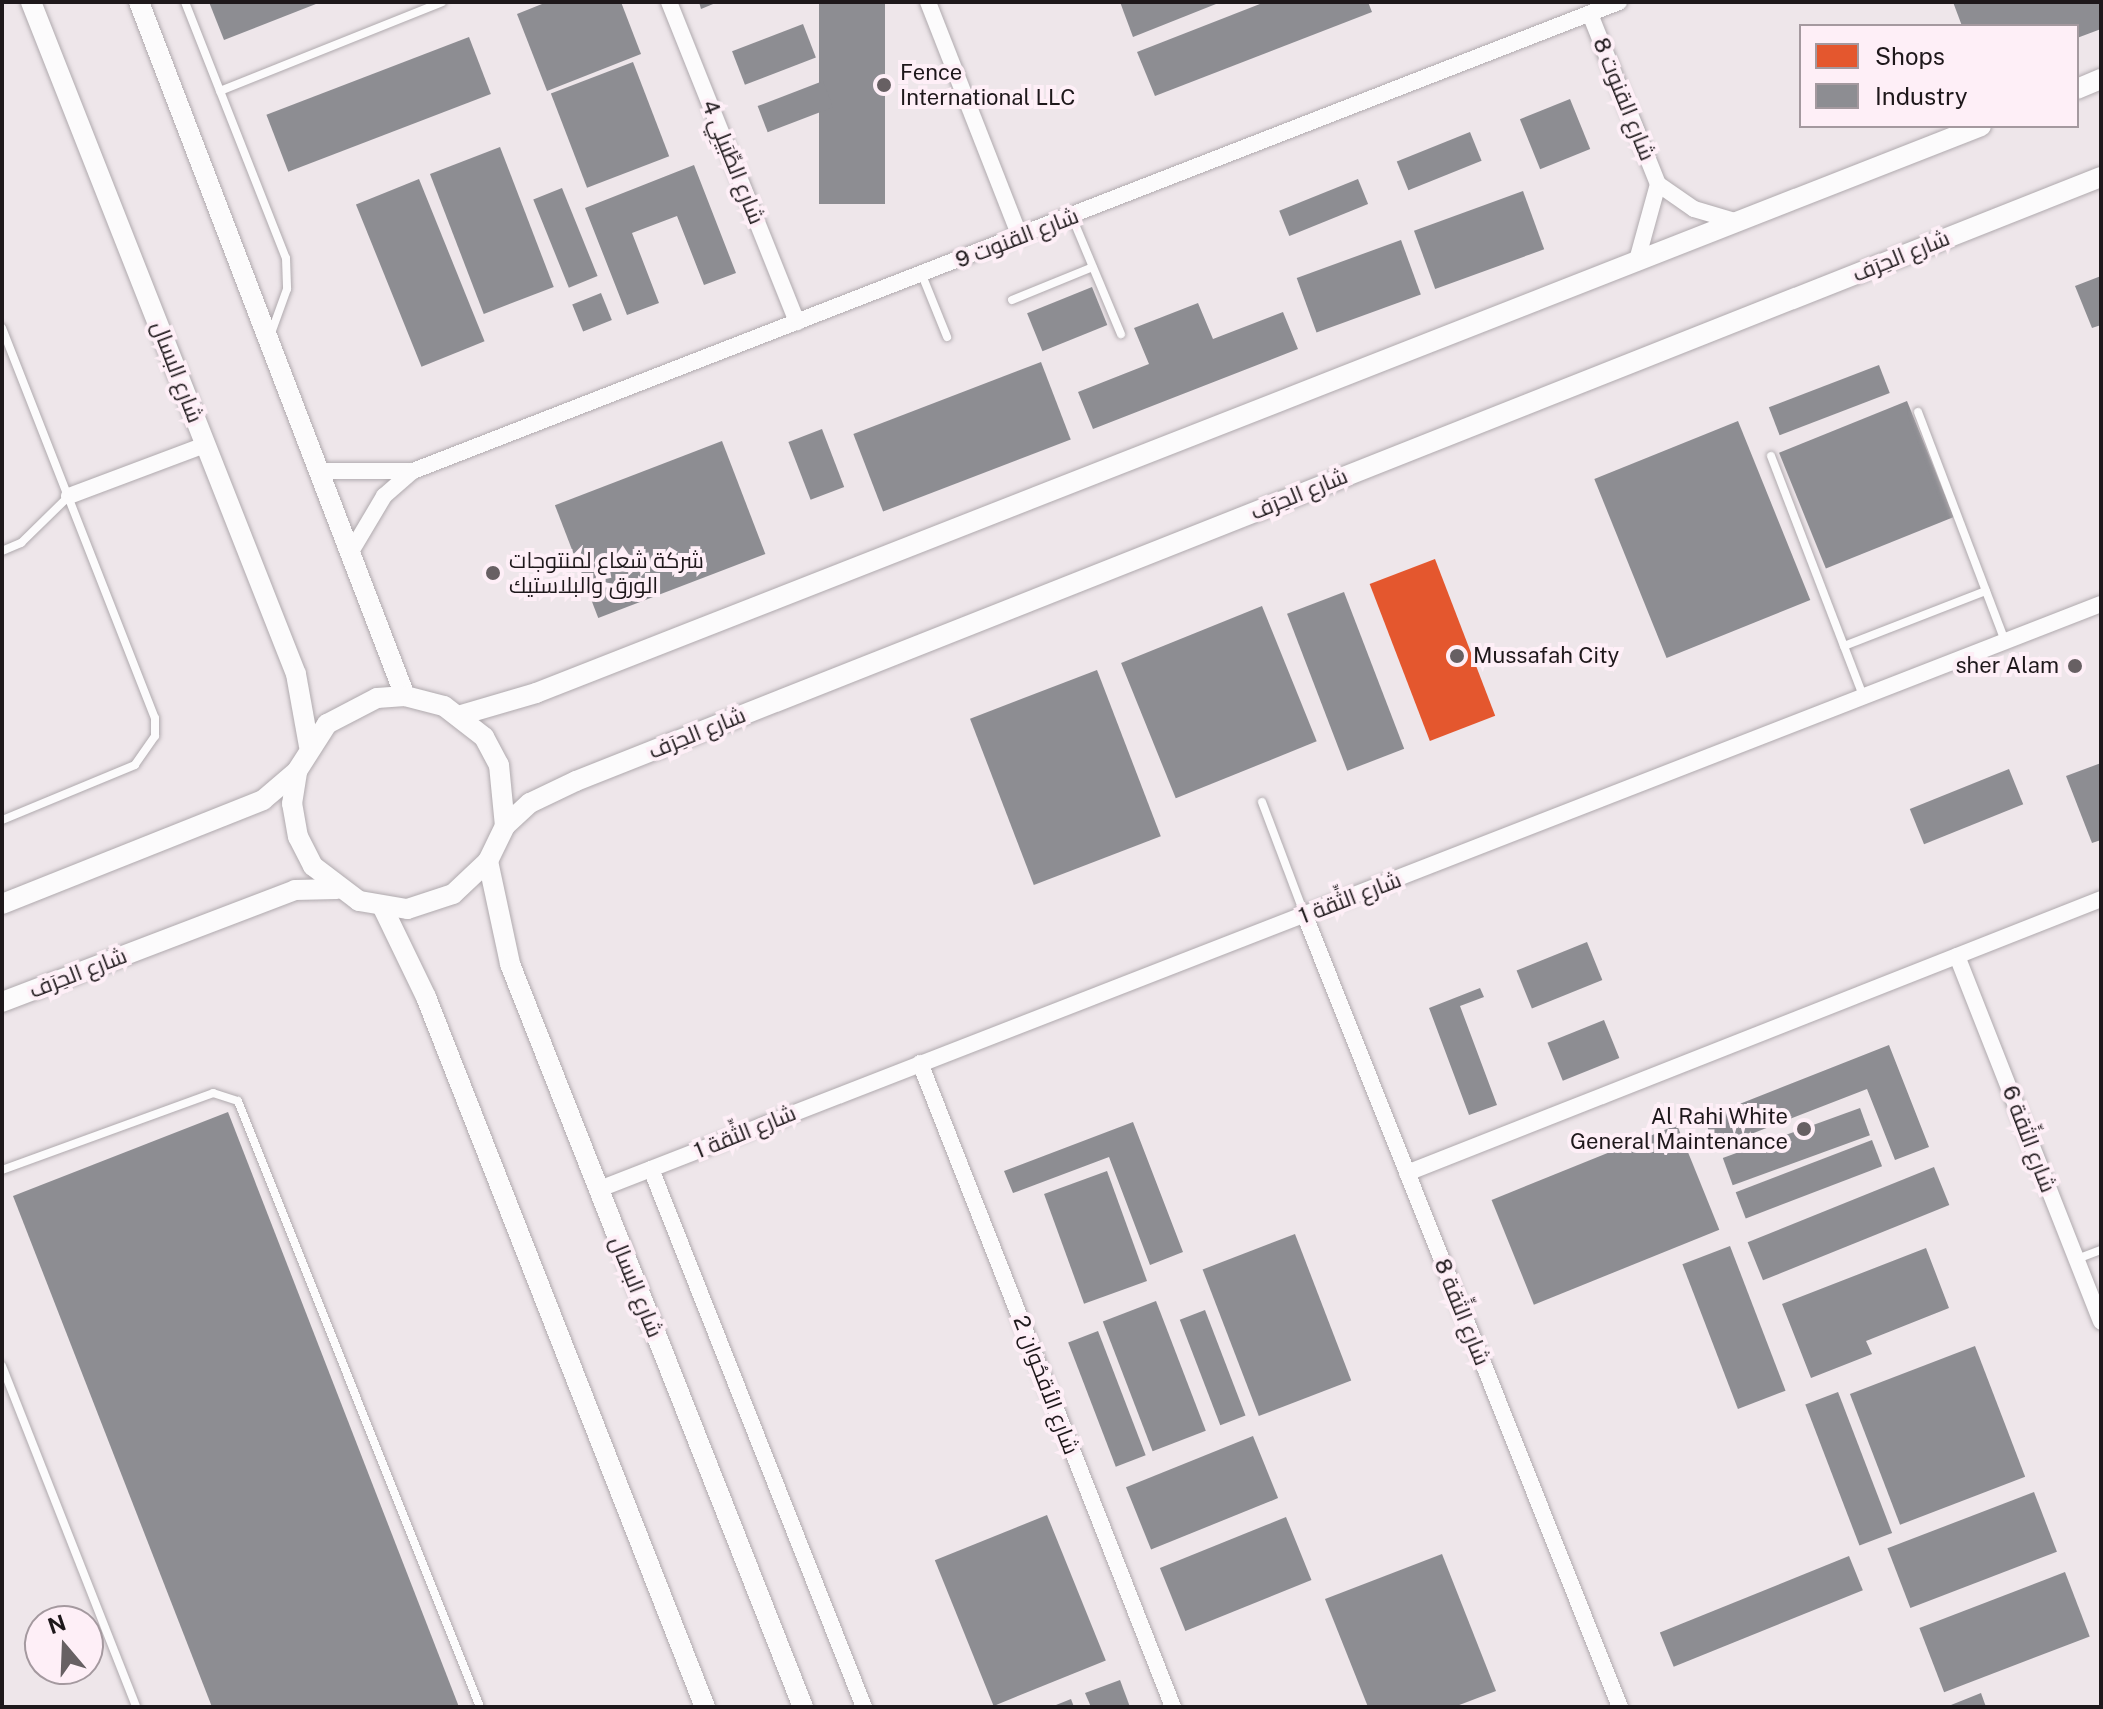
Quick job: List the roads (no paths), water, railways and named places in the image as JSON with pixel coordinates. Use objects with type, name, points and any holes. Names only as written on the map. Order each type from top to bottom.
[{"type":"street","name":"شارع البسال","points":[[31,2],[296,674],[309,746]]},
{"type":"street","points":[[139,2],[322,471],[405,696]]},
{"type":"street","name":"شارع الطِّبَيلِي 4","points":[[669,2],[797,322]]},
{"type":"street","points":[[928,2],[1020,237]]},
{"type":"street","name":"شارع القنوت 9","points":[[352,550],[384,496],[413,471],[1619,2]]},
{"type":"street","name":"شارع القنوت 8","points":[[1590,14],[1658,184],[1694,209],[1735,221]]},
{"type":"street","points":[[2079,88],[2101,79]]},
{"type":"street","points":[[461,715],[536,693],[1976,128]]},
{"type":"street","name":"شارع الحِرَف","points":[[505,826],[530,803],[576,781],[2101,177]]},
{"type":"street","name":"شارع القنوت 8","points":[[1637,260],[1658,184]]},
{"type":"street","points":[[69,496],[205,445]]},
{"type":"street","name":"شارع القنوت 9","points":[[322,471],[413,471]]},
{"type":"street","name":"شارع الثِّقة 1","points":[[597,1190],[2101,604]]},
{"type":"street","points":[[405,696],[461,715],[484,737],[499,765],[505,826],[488,861],[453,894],[407,909],[383,908],[337,889],[313,866],[298,837],[292,804],[297,771],[309,746],[350,708],[405,696]]},
{"type":"street","points":[[2,904],[222,819],[263,800],[297,771]]},
{"type":"street","name":"شارع البسال","points":[[488,861],[510,964],[803,1707]]},
{"type":"street","name":"شارع الحِرَف","points":[[2,1002],[295,890],[337,889]]},
{"type":"street","points":[[1407,1173],[2101,899]]},
{"type":"street","points":[[383,908],[426,997],[705,1707]]},
{"type":"street","name":"شارع الثِّقة 8","points":[[1305,916],[1620,1707]]},
{"type":"street","name":"شارع الثِّقة 6","points":[[1957,956],[2076,1259],[2097,1299],[2101,1322]]},
{"type":"street","name":"شارع الأقحُوان 2","points":[[920,1063],[1173,1707]]},
{"type":"street","points":[[651,1169],[864,1707]]},
{"type":"lane","points":[[185,2],[286,258],[287,289],[270,337]]},
{"type":"lane","points":[[220,91],[442,2]]},
{"type":"lane","points":[[1072,217],[1121,334]]},
{"type":"lane","points":[[1012,300],[1093,267]]},
{"type":"lane","points":[[922,275],[947,337]]},
{"type":"lane","points":[[2,328],[150,699],[155,736],[135,765],[2,820]]},
{"type":"lane","points":[[1918,412],[2005,641]]},
{"type":"lane","points":[[1771,456],[1864,697]]},
{"type":"lane","points":[[2,551],[21,543],[69,496]]},
{"type":"lane","points":[[1844,646],[1986,591]]},
{"type":"lane","points":[[1262,802],[1305,916]]},
{"type":"lane","points":[[2,1170],[213,1093],[238,1101],[480,1707]]},
{"type":"lane","points":[[2076,1259],[2101,1250]]},
{"type":"lane","points":[[2,1366],[136,1707]]},
{"type":"place","name":"Fence International LLC","points":[[884,85]]},
{"type":"place","name":"شركة شعاع لمنتوجات الورق والبلاستيك","points":[[493,573]]},
{"type":"place","name":"Mussafah City","points":[[1457,656]]},
{"type":"place","name":"sher Alam","points":[[2075,666]]},
{"type":"place","name":"Al Rahi White General Maintenance","points":[[1804,1129]]}]
